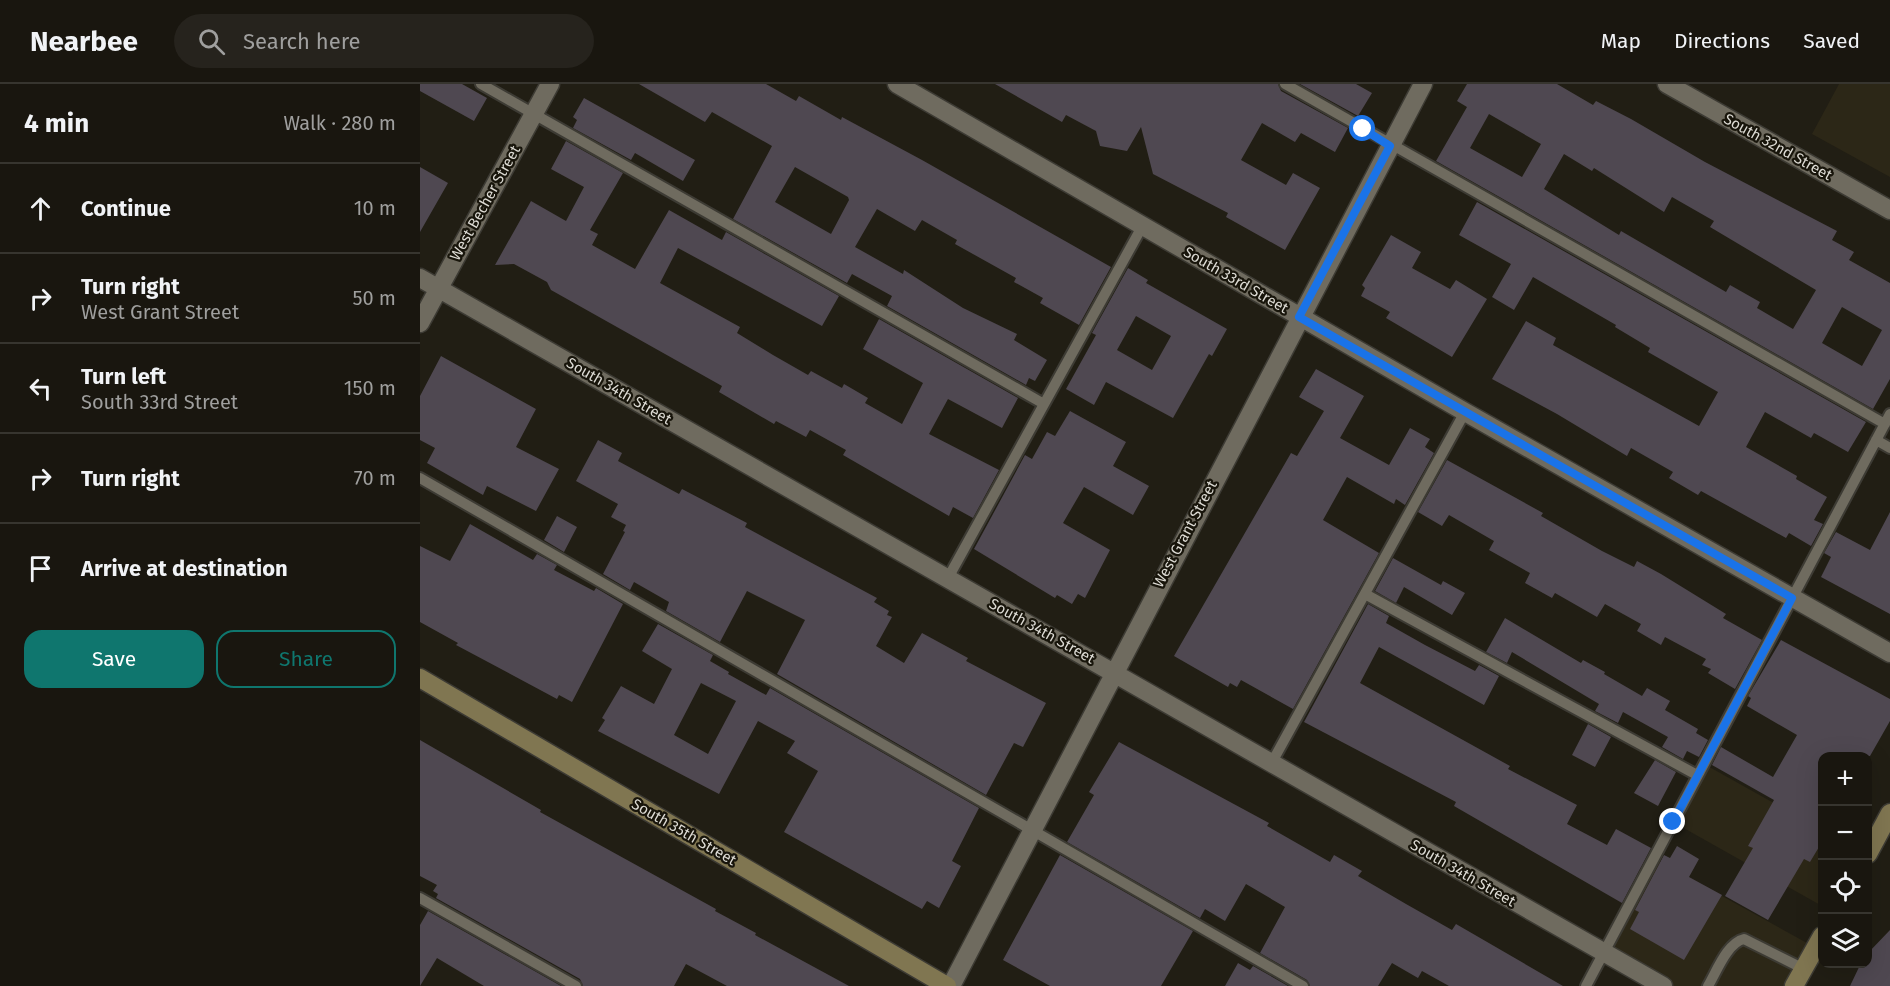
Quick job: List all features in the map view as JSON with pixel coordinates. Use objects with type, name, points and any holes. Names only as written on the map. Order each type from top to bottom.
[{"type":"main road","name":"South 35th Street","points":[[420,678],[949,986]]},
{"type":"main road","points":[[1872,847],[1890,813]]},
{"type":"main road","points":[[1794,986],[1818,943]]},
{"type":"street","name":"West Becher Street","points":[[420,323],[550,84]]},
{"type":"street","name":"South 33rd Street","points":[[897,84],[1465,412],[1890,652]]},
{"type":"street","name":"West Grant Street","points":[[949,986],[1423,84]]},
{"type":"street","name":"South 32nd Street","points":[[1667,84],[1890,210]]},
{"type":"street","name":"South 34th Street","points":[[420,278],[1663,986]]},
{"type":"lane","points":[[481,84],[1044,404]]},
{"type":"lane","points":[[1285,84],[1390,146],[1888,419],[1586,986]]},
{"type":"lane","points":[[948,578],[1143,225]]},
{"type":"lane","points":[[1271,764],[1465,412]]},
{"type":"lane","points":[[1876,440],[1890,448]]},
{"type":"lane","points":[[420,478],[1303,986]]},
{"type":"lane","points":[[1365,594],[1697,775]]},
{"type":"lane","points":[[420,898],[576,986]]},
{"type":"lane","points":[[1708,986],[1738,940],[1744,939],[1804,969]]},
{"type":"shaded area","points":[[1839,84],[1890,84],[1890,177],[1812,134]]},
{"type":"shaded area","points":[[1704,764],[1818,828],[1818,904],[1673,822]]},
{"type":"shaded area","points":[[1653,858],[1816,948],[1795,986],[1664,986],[1603,952]]},
{"type":"building","points":[[420,84],[462,84],[487,98],[474,121],[420,91]]},
{"type":"building","points":[[639,84],[766,84],[796,101],[799,96],[841,120],[842,117],[922,160],[1111,267],[1079,325],[1040,303],[1043,298],[1014,282],[1016,278],[955,244],[957,240],[922,220],[915,231],[877,209],[855,247],[903,274],[904,270],[963,308],[1017,334],[1014,340],[1047,360],[1035,381],[1029,378],[1026,385],[887,306],[892,296],[852,274],[847,283],[733,219],[772,146],[712,112],[705,122]],"holes":[[[795,167],[848,197],[849,200],[831,234],[775,202]]]},
{"type":"building","points":[[995,84],[1278,84],[1281,91],[1348,128],[1335,152],[1301,133],[1295,142],[1262,123],[1241,160],[1286,185],[1293,173],[1320,188],[1285,250],[1226,217],[1228,213],[1153,174],[1141,127],[1127,151],[1100,146],[1096,131],[1066,115],[1062,122]]},
{"type":"building","points":[[1300,84],[1356,84],[1372,93],[1358,116]]},
{"type":"building","points":[[1467,84],[1557,84],[1593,105],[1596,101],[1631,119],[1705,162],[1837,231],[1832,240],[1854,252],[1849,260],[1890,283],[1890,379],[1873,409],[1436,161],[1467,107],[1457,101]],"holes":[[[1489,114],[1541,144],[1522,177],[1470,148]],[[1564,154],[1592,171],[1594,168],[1664,212],[1672,197],[1714,221],[1710,227],[1816,290],[1793,329],[1757,308],[1760,302],[1730,285],[1726,292],[1621,231],[1619,235],[1544,189]],[[1842,307],[1882,330],[1862,366],[1822,343]]]},
{"type":"building","points":[[584,98],[695,160],[683,181],[635,153],[631,160],[573,128],[577,120],[573,117]]},
{"type":"building","points":[[566,141],[623,173],[590,230],[598,234],[592,245],[635,269],[669,210],[722,240],[726,232],[839,296],[822,326],[678,248],[660,283],[740,327],[737,333],[808,375],[811,371],[842,388],[844,384],[868,398],[865,403],[902,424],[923,383],[863,349],[879,319],[1018,398],[1002,428],[948,399],[929,434],[999,470],[973,518],[953,507],[949,516],[843,455],[846,450],[810,430],[806,437],[776,421],[774,424],[719,392],[722,386],[551,290],[547,282],[514,264],[495,265],[531,201],[566,221],[584,187],[551,169]]},
{"type":"building","points":[[420,167],[448,183],[420,232]]},
{"type":"building","points":[[1477,202],[1866,422],[1848,452],[1814,433],[1811,438],[1765,412],[1746,447],[1797,476],[1796,479],[1827,497],[1814,520],[1823,524],[1811,546],[1789,533],[1786,538],[1701,491],[1698,495],[1669,478],[1673,472],[1631,448],[1627,456],[1557,414],[1492,379],[1526,321],[1556,338],[1553,345],[1699,426],[1718,392],[1648,352],[1650,348],[1615,327],[1616,325],[1533,277],[1514,310],[1492,297],[1511,264],[1459,235]]},
{"type":"building","points":[[1391,235],[1421,252],[1412,268],[1450,289],[1456,280],[1487,299],[1452,357],[1386,318],[1390,312],[1361,296],[1365,288],[1362,285]]},
{"type":"building","points":[[1128,268],[1148,280],[1146,283],[1227,329],[1212,356],[1209,354],[1173,418],[1106,382],[1094,405],[1066,389],[1096,335],[1092,333]],"holes":[[[1136,316],[1171,336],[1152,370],[1117,350]]]},
{"type":"building","points":[[441,356],[536,409],[516,447],[559,469],[536,511],[487,486],[483,495],[427,463],[435,448],[420,440],[420,396]]},
{"type":"building","points":[[1316,369],[1364,396],[1340,438],[1389,465],[1410,428],[1430,439],[1425,447],[1434,453],[1405,505],[1396,499],[1394,504],[1347,477],[1323,520],[1379,553],[1293,709],[1241,680],[1237,687],[1230,683],[1228,687],[1174,656],[1291,453],[1297,456],[1324,411],[1299,397]]},
{"type":"building","points":[[1070,411],[1126,442],[1113,466],[1149,486],[1133,515],[1084,487],[1063,523],[1110,550],[1085,598],[1078,594],[1072,604],[1057,595],[1055,598],[974,549],[1025,455],[1032,459],[1047,432],[1055,436]]},
{"type":"building","points":[[598,440],[622,453],[618,461],[679,494],[682,489],[747,523],[745,527],[877,598],[874,602],[889,611],[887,615],[892,617],[876,646],[904,663],[922,633],[968,658],[966,661],[1046,703],[1023,747],[1014,743],[986,795],[777,674],[805,620],[747,591],[720,642],[666,611],[669,602],[634,582],[630,590],[603,574],[625,532],[623,531],[626,525],[611,517],[618,504],[576,481]]},
{"type":"building","points":[[1447,460],[1543,513],[1541,516],[1602,551],[1634,567],[1637,561],[1661,574],[1726,614],[1723,618],[1762,640],[1735,689],[1708,673],[1711,669],[1702,665],[1706,659],[1665,637],[1661,645],[1637,631],[1641,624],[1605,604],[1597,617],[1555,593],[1552,598],[1525,583],[1530,573],[1489,550],[1494,541],[1449,515],[1442,526],[1418,512]]},
{"type":"building","points":[[1890,512],[1890,614],[1821,577],[1831,557],[1824,553],[1836,532],[1870,550]]},
{"type":"building","points":[[557,516],[577,527],[564,552],[544,540]]},
{"type":"building","points":[[470,524],[533,560],[537,554],[557,565],[554,570],[594,591],[596,588],[623,604],[572,702],[559,695],[557,699],[456,645],[458,643],[420,622],[420,546],[450,561]]},
{"type":"building","points":[[1393,558],[1441,585],[1443,581],[1465,593],[1452,615],[1404,587],[1396,603],[1375,591]]},
{"type":"building","points":[[1368,604],[1389,616],[1386,623],[1425,645],[1475,671],[1479,665],[1499,676],[1484,705],[1379,647],[1360,683],[1510,766],[1508,769],[1577,805],[1567,824],[1607,845],[1616,829],[1651,848],[1622,903],[1454,806],[1456,802],[1304,722]]},
{"type":"building","points":[[1505,618],[1581,663],[1583,660],[1605,672],[1604,674],[1642,696],[1647,688],[1670,701],[1665,710],[1698,729],[1696,733],[1708,740],[1699,757],[1687,751],[1683,759],[1662,747],[1668,737],[1623,712],[1618,723],[1595,711],[1599,704],[1512,652],[1507,663],[1486,652]]},
{"type":"building","points":[[658,624],[713,655],[710,661],[729,672],[728,674],[766,695],[770,688],[979,808],[952,861],[961,866],[939,908],[927,901],[922,909],[784,832],[818,771],[787,753],[795,741],[758,721],[719,794],[598,731],[605,720],[602,718],[621,686],[654,704],[672,669],[642,651]],"holes":[[[701,683],[736,701],[708,754],[674,735]]]},
{"type":"building","points":[[1781,640],[1890,699],[1890,721],[1872,752],[1818,752],[1818,849],[1810,862],[1804,859],[1768,920],[1725,896],[1753,848],[1748,846],[1774,800],[1712,765],[1721,747],[1773,777],[1797,735],[1747,706],[1751,698],[1748,696]]},
{"type":"building","points":[[1588,724],[1611,737],[1595,767],[1572,755]]},
{"type":"building","points":[[420,740],[541,810],[540,812],[716,909],[715,911],[756,933],[755,935],[849,986],[727,986],[686,964],[674,986],[583,986],[580,979],[436,898],[438,894],[433,891],[437,885],[420,876]]},
{"type":"building","points":[[1119,742],[1269,823],[1267,826],[1330,862],[1334,855],[1362,871],[1358,876],[1406,904],[1452,930],[1456,924],[1563,986],[1449,986],[1422,971],[1418,978],[1392,963],[1378,986],[1310,986],[1307,980],[1260,953],[1285,907],[1246,884],[1225,921],[1205,909],[1200,918],[1067,842],[1094,795],[1089,792]]},
{"type":"building","points":[[1655,760],[1676,772],[1658,806],[1634,793]]},
{"type":"building","points":[[1677,846],[1699,859],[1689,877],[1722,895],[1684,960],[1630,929],[1639,912],[1635,910],[1664,855],[1670,858]]},
{"type":"building","points":[[1060,855],[1193,931],[1161,986],[1050,986],[1003,960]]},
{"type":"building","points":[[428,911],[561,986],[484,986],[437,958],[420,986],[420,925]]},
{"type":"building","points":[[1890,930],[1890,986],[1850,986],[1859,968],[1872,968],[1872,949]]},
{"type":"building","points":[[1238,963],[1250,970],[1253,966],[1288,986],[1225,986]]},
{"type":"route","points":[[1363,129],[1390,146],[1299,317],[1792,598],[1673,822]]}]
